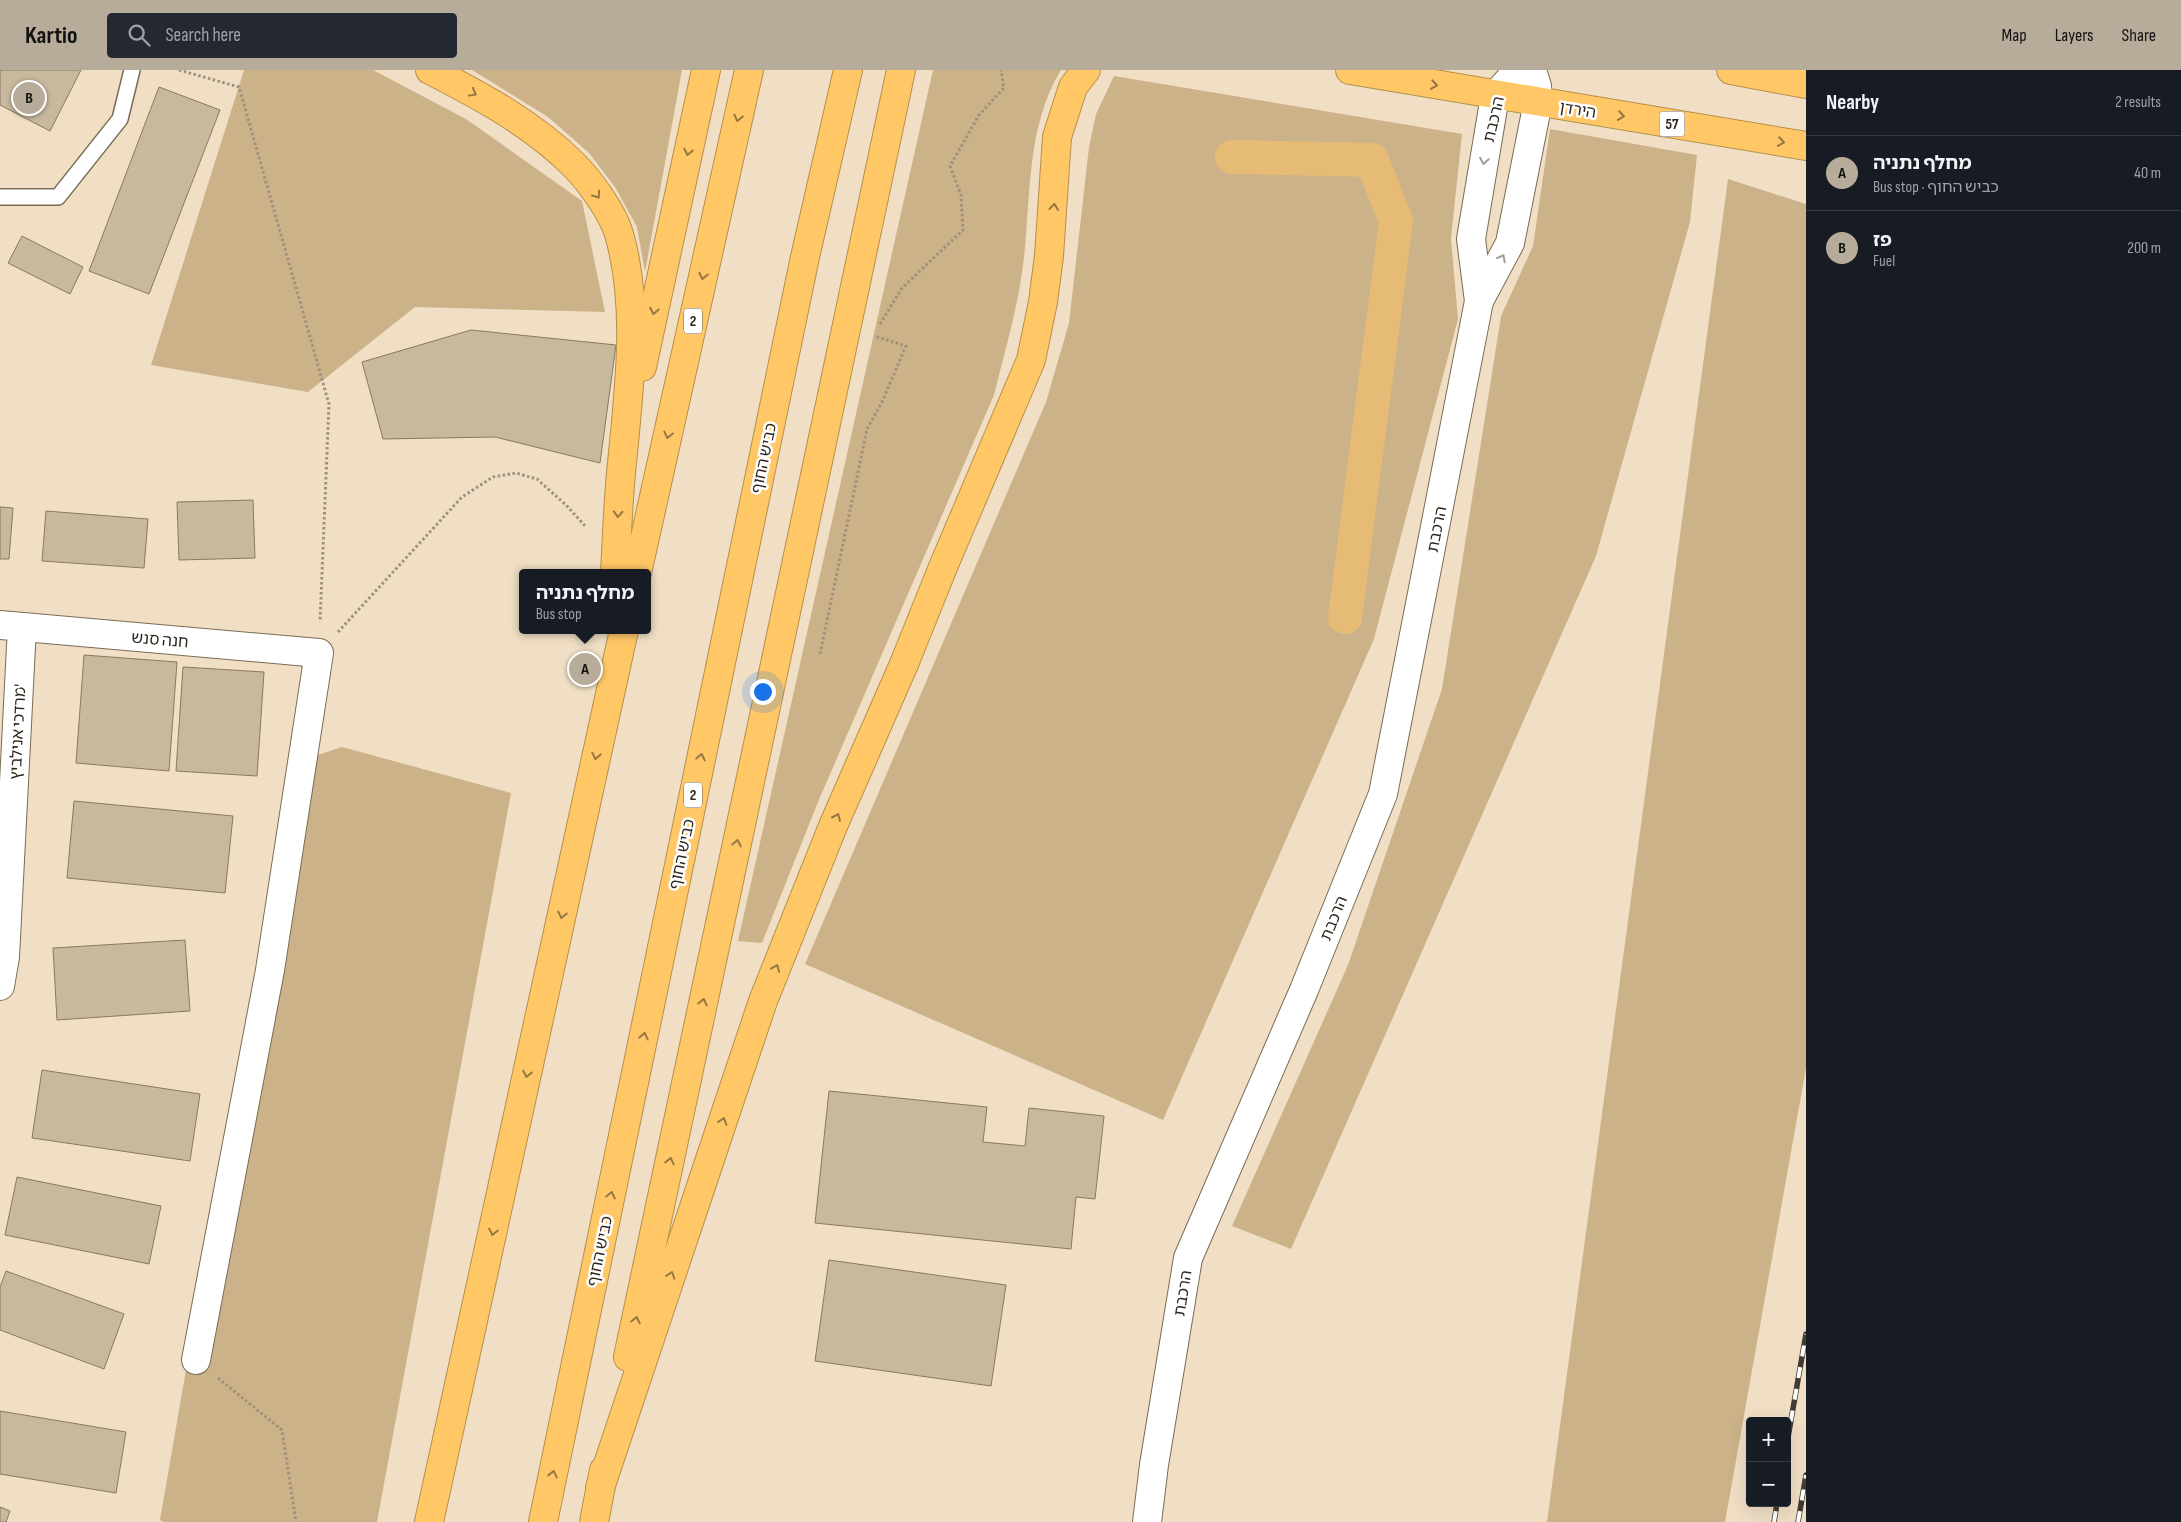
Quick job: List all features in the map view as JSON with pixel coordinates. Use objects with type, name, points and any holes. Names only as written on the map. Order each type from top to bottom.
[{"type":"highway","points":[[430,70],[476,94],[536,132],[575,166],[600,197],[619,233],[626,275],[631,330],[628,403],[621,466],[615,569]]},
{"type":"highway","points":[[621,466],[706,70]]},
{"type":"highway","name":"2","points":[[638,569],[749,70]]},
{"type":"highway","name":"כביש החוף","points":[[543,1522],[804,257],[848,70]]},
{"type":"highway","points":[[594,1522],[901,70]]},
{"type":"highway","points":[[600,1488],[763,1001],[833,826],[904,664],[942,567],[1031,360],[1044,302],[1058,137],[1073,87],[1086,70]]},
{"type":"highway","points":[[1359,72],[1404,70]]},
{"type":"highway","points":[[1731,70],[1806,84]]},
{"type":"highway","name":"הירדן","points":[[1359,72],[1806,146]]},
{"type":"highway","points":[[607,708],[612,634]]},
{"type":"highway","points":[[430,1522],[623,634]]},
{"type":"street","name":"הרכבת","points":[[1479,301],[1472,239],[1495,96],[1510,79],[1528,70]]},
{"type":"street","name":"הרכבת","points":[[1147,1522],[1154,1465],[1188,1258],[1304,990],[1383,794],[1479,301],[1510,243],[1538,102],[1537,86],[1532,70]]},
{"type":"street","name":"חנה סנש","points":[[11,626],[319,653]]},
{"type":"street","name":"מרדכי אנילביץ'","points":[[0,986],[3,957],[11,626]]},
{"type":"street","points":[[196,1360],[270,970],[319,653]]},
{"type":"lane","points":[[0,197],[58,197],[120,119],[132,70]]},
{"type":"path","points":[[179,70],[238,87],[329,404],[319,653]]},
{"type":"path","points":[[873,336],[902,288],[963,230],[961,195],[950,166],[979,115],[1004,88],[1001,70]]},
{"type":"path","points":[[820,654],[867,429],[906,346],[846,330]]},
{"type":"path","points":[[319,653],[462,498],[493,477],[516,474],[537,479],[566,505],[577,518]]},
{"type":"path","points":[[196,1360],[282,1430],[296,1522]]},
{"type":"shaded area","points":[[244,70],[373,70],[466,119],[582,201],[605,312],[415,307],[308,392],[151,365]]},
{"type":"shaded area","points":[[472,70],[682,70],[645,272],[637,227],[615,187],[589,153],[548,117]]},
{"type":"shaded area","points":[[933,70],[1061,70],[1049,93],[1035,143],[1022,273],[1013,319],[994,395],[818,802],[762,943],[738,941]]},
{"type":"shaded area","points":[[1114,76],[1462,134],[1451,238],[1458,319],[1374,639],[1163,1120],[805,964],[1046,402],[1069,323],[1089,147],[1096,114]]},
{"type":"shaded area","points":[[1550,129],[1697,155],[1690,222],[1596,556],[1291,1249],[1232,1226],[1348,965],[1442,689],[1501,316],[1533,246]]},
{"type":"shaded area","points":[[1728,179],[1806,204],[1806,1068],[1725,1522],[1547,1522]]},
{"type":"shaded area","points":[[342,747],[511,793],[377,1522],[164,1522],[160,1520],[291,764]]},
{"type":"building","points":[[0,70],[81,70],[50,131],[0,105]]},
{"type":"building","points":[[159,87],[220,110],[149,294],[89,271]]},
{"type":"building","points":[[22,236],[83,267],[70,294],[8,263]]},
{"type":"building","points":[[471,330],[616,345],[600,463],[495,437],[383,439],[362,362]]},
{"type":"building","points":[[253,500],[255,558],[179,560],[177,502]]},
{"type":"building","points":[[0,507],[13,508],[9,559],[0,559]]},
{"type":"building","points":[[46,511],[148,519],[144,568],[42,561]]},
{"type":"building","points":[[84,655],[177,662],[169,771],[76,763]]},
{"type":"building","points":[[183,667],[264,672],[257,776],[176,771]]},
{"type":"building","points":[[74,801],[233,816],[225,893],[67,878]]},
{"type":"building","points":[[185,940],[190,1011],[57,1020],[53,948]]},
{"type":"building","points":[[42,1070],[200,1094],[190,1161],[32,1138]]},
{"type":"building","points":[[829,1091],[987,1107],[983,1142],[1025,1146],[1029,1108],[1104,1116],[1095,1199],[1076,1197],[1071,1249],[815,1223]]},
{"type":"building","points":[[17,1177],[161,1206],[149,1264],[5,1235]]},
{"type":"building","points":[[829,1260],[1006,1285],[991,1386],[815,1361]]},
{"type":"building","points":[[6,1271],[124,1314],[104,1369],[0,1330],[0,1287]]},
{"type":"building","points":[[0,1411],[126,1432],[116,1493],[0,1474]]},
{"type":"building","points":[[0,1507],[10,1511],[6,1522],[0,1522]]},
{"type":"waterway","points":[[1232,157],[1372,160],[1396,221],[1345,617]]},
{"type":"railway","points":[[1791,1420],[1806,1334]]},
{"type":"railway","points":[[1798,1522],[1806,1475]]},
{"type":"railway","points":[[1774,1522],[1776,1507]]},
{"type":"place","name":"פז","points":[[29,98]]},
{"type":"place","name":"מחלף נתניה","points":[[585,669]]}]
